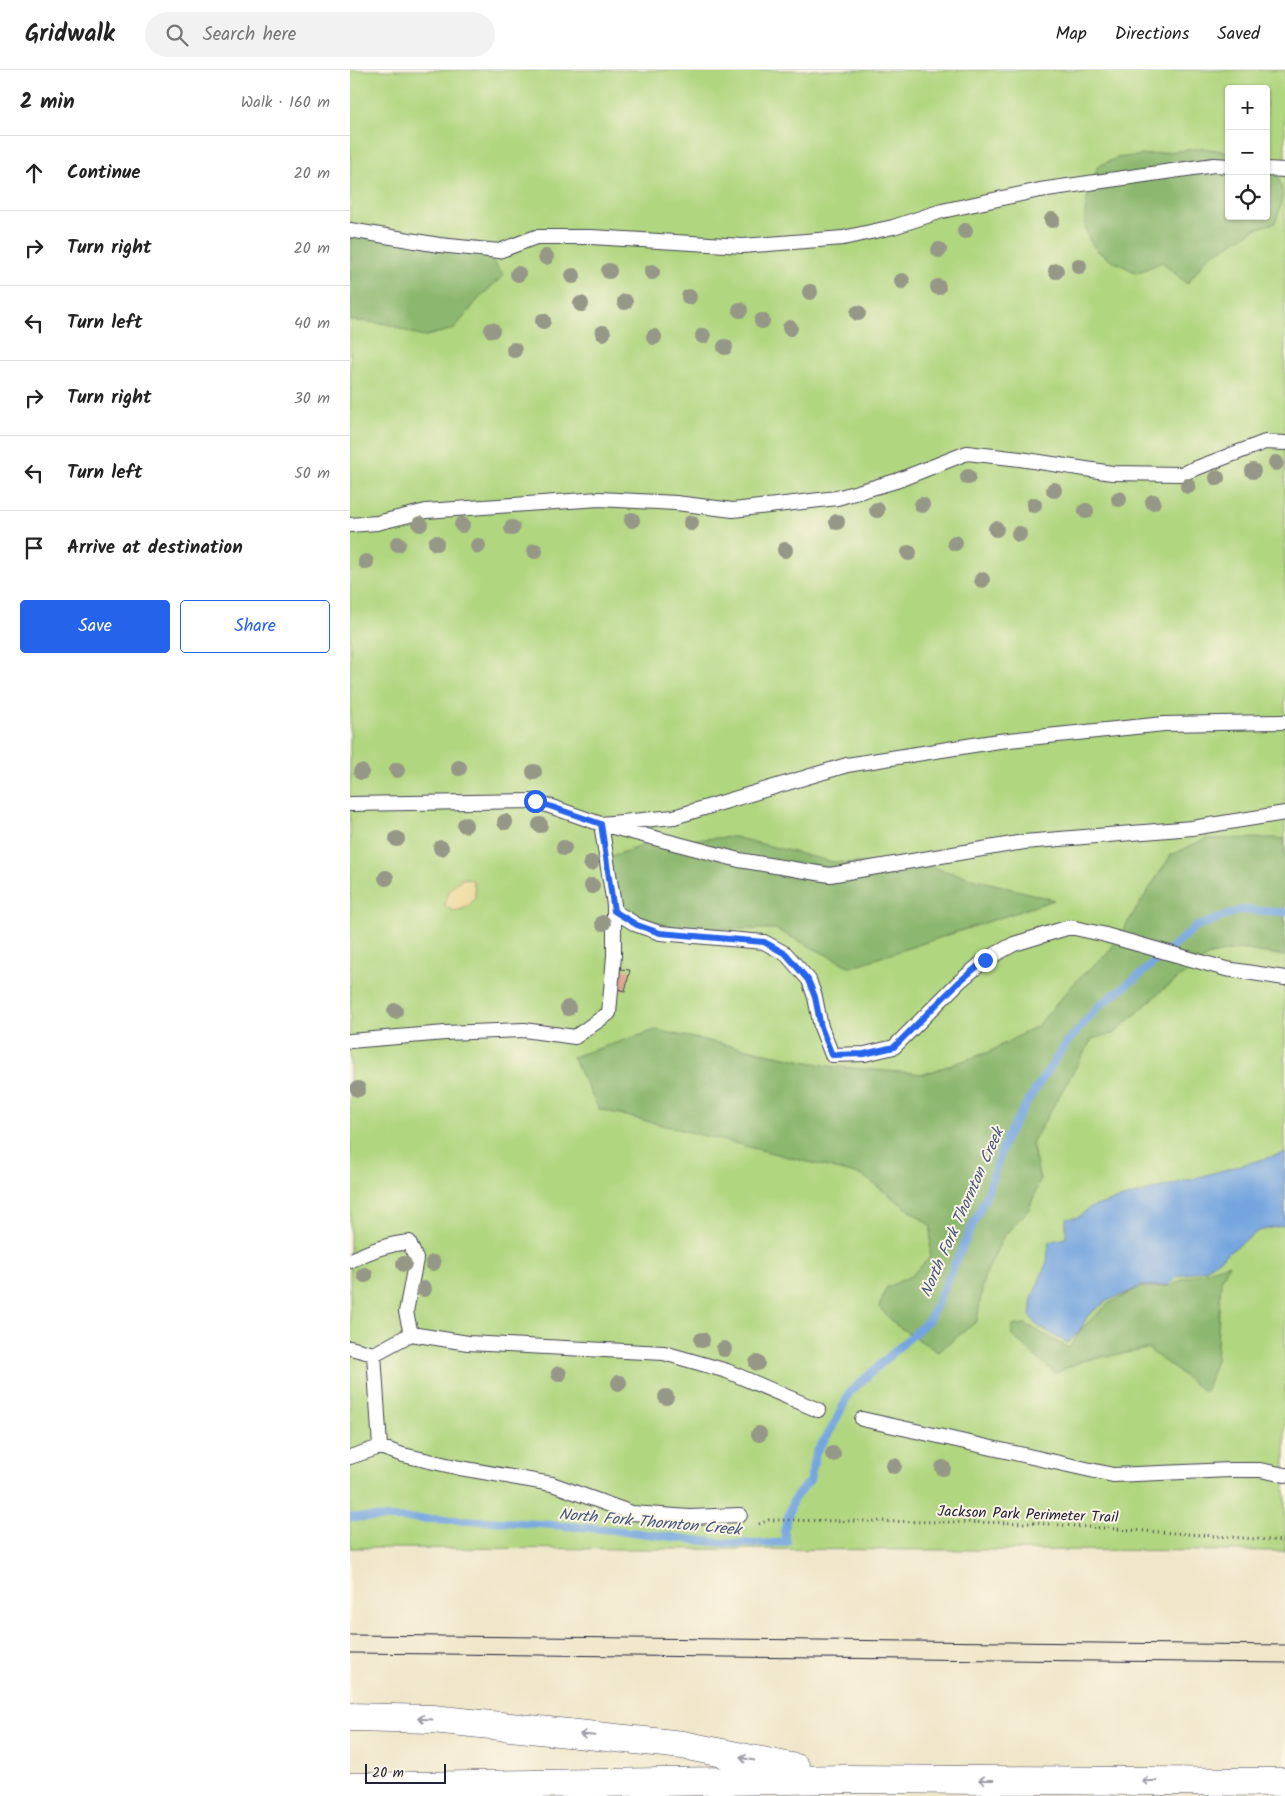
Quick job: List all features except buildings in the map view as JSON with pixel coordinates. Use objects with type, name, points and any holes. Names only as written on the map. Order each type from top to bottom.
[{"type":"highway","points":[[350,1717],[433,1719],[682,1745],[846,1779]]},
{"type":"highway","points":[[350,1787],[846,1779],[1285,1782]]},
{"type":"lane","points":[[350,230],[439,245],[499,250],[536,237],[591,237],[743,246],[843,238],[892,227],[942,211],[1040,190],[1214,165],[1225,166]]},
{"type":"lane","points":[[1270,169],[1285,170]]},
{"type":"lane","points":[[350,525],[377,523],[426,511],[598,499],[676,503],[733,510],[837,498],[896,482],[968,454],[1020,459],[1112,473],[1181,474],[1265,442],[1285,443]]},
{"type":"lane","points":[[601,824],[674,817],[847,765],[999,741],[1164,724],[1285,722]]},
{"type":"lane","points":[[350,804],[535,801],[601,824],[739,860],[830,875],[1024,842],[1192,828],[1285,813]]},
{"type":"lane","points":[[350,1041],[445,1033],[524,1030],[575,1037],[609,1013],[614,956],[614,911],[601,824]]},
{"type":"lane","points":[[614,911],[637,925],[660,933],[764,942],[786,954],[808,980],[815,997],[821,1027],[832,1055],[864,1054],[894,1047],[959,982],[985,960],[1014,944],[1070,927],[1183,955],[1226,969],[1285,978]]},
{"type":"lane","points":[[350,1261],[369,1251],[393,1244],[409,1242],[416,1259],[406,1312],[411,1334]]},
{"type":"lane","points":[[350,1348],[374,1354],[411,1334],[468,1342],[664,1353],[727,1370],[818,1410]]},
{"type":"lane","points":[[374,1354],[380,1447]]},
{"type":"lane","points":[[862,1419],[1113,1475],[1231,1470],[1260,1470],[1285,1475]]},
{"type":"lane","points":[[350,1457],[380,1447],[403,1455],[460,1468],[552,1484],[632,1513],[690,1517],[740,1515]]},
{"type":"path","name":"Jackson Park Perimeter Trail","points":[[769,1520],[801,1522],[1033,1523],[1285,1542]]},
{"type":"green space","points":[[350,70],[1285,70],[1285,1551],[350,1548]]},
{"type":"green space","points":[[1202,148],[1225,151],[1225,220],[1270,220],[1270,164],[1273,165],[1282,188],[1281,206],[1275,223],[1255,229],[1206,259],[1187,284],[1162,262],[1137,273],[1107,258],[1094,247],[1088,237],[1085,225],[1087,201],[1098,166],[1117,158]]},
{"type":"green space","points":[[392,233],[476,242],[504,275],[481,296],[454,329],[422,337],[387,324],[350,320],[350,234]]},
{"type":"green space","points":[[734,837],[833,862],[923,865],[1054,900],[851,967],[775,929],[675,929],[625,911],[599,860],[654,842]]},
{"type":"green space","points":[[1205,839],[1285,839],[1285,956],[1240,949],[1210,955],[1160,992],[1115,1033],[1092,1039],[1032,1143],[1040,1180],[1029,1209],[1003,1237],[984,1278],[977,1321],[938,1352],[896,1325],[879,1307],[886,1288],[911,1276],[930,1257],[931,1226],[863,1176],[599,1109],[572,1057],[656,1030],[828,1066],[924,1074],[989,1052],[1037,1026],[1079,978],[1108,953],[1171,855]]},
{"type":"green space","points":[[1229,1264],[1221,1280],[1216,1360],[1205,1392],[1148,1349],[1082,1361],[1056,1373],[1011,1335],[1013,1326],[1025,1324],[1069,1348],[1083,1327],[1108,1304],[1140,1287],[1171,1286],[1183,1279]]},
{"type":"sand","points":[[465,878],[472,880],[475,886],[475,897],[473,902],[465,908],[453,911],[445,905],[448,896],[451,888]]},
{"type":"water","points":[[1285,1153],[1285,1225],[1258,1231],[1206,1269],[1176,1277],[1169,1285],[1142,1286],[1107,1301],[1088,1315],[1079,1332],[1067,1343],[1038,1326],[1030,1316],[1032,1298],[1047,1262],[1049,1242],[1066,1238],[1066,1219],[1079,1217],[1089,1208],[1112,1201]]},
{"type":"waterway","name":"North Fork Thornton Creek","points":[[350,1517],[547,1524],[743,1544],[787,1542],[784,1531],[793,1500],[810,1480],[816,1453],[832,1428],[850,1392],[929,1320],[987,1194],[1006,1138],[1065,1045],[1099,1006],[1142,973],[1195,927],[1241,910],[1285,912]]},
{"type":"tram line","points":[[350,1635],[1285,1645]]},
{"type":"tram line","points":[[350,1653],[1285,1663]]},
{"type":"route","points":[[535,801],[601,824],[614,911],[637,925],[660,933],[732,941],[764,942],[786,954],[808,980],[815,997],[821,1027],[832,1055],[864,1054],[894,1047],[959,982],[985,960]]}]
